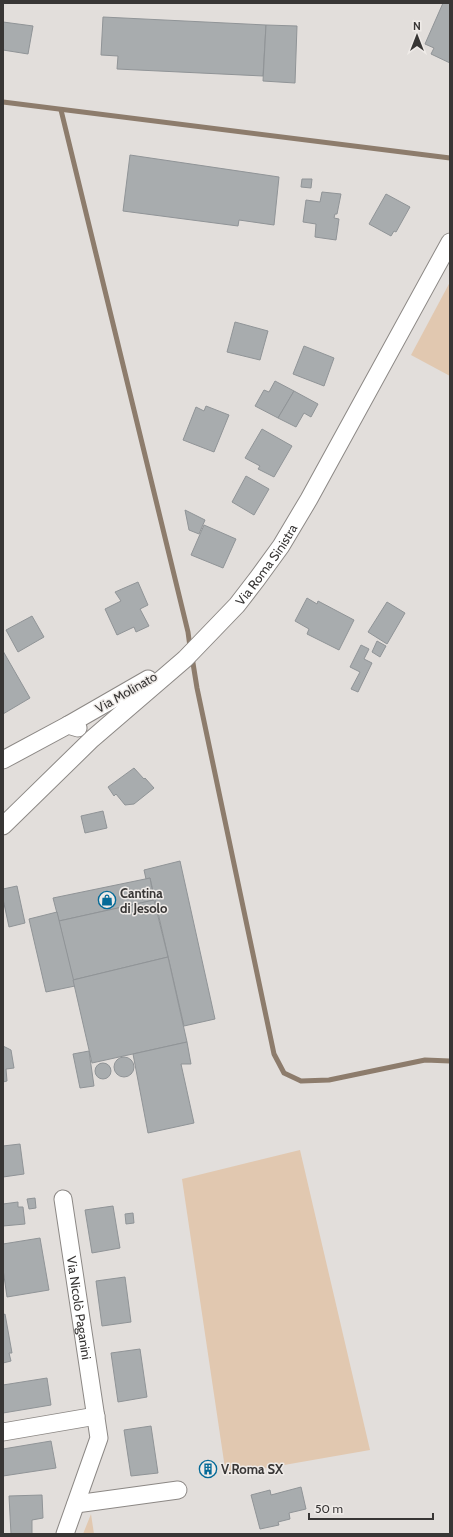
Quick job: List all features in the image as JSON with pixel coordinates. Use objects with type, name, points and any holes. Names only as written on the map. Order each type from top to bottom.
[{"type":"street","name":"Via Roma Sinistra","points":[[3,826],[92,739],[185,659],[207,638],[237,605],[257,579],[281,546],[309,499],[450,242]]},
{"type":"street","name":"Via Molinato","points":[[3,760],[185,659]]},
{"type":"street","points":[[68,725],[83,729],[92,739]]},
{"type":"street","name":"Via Nicolò Paganini","points":[[63,1199],[100,1438],[64,1534]]},
{"type":"street","points":[[3,1432],[96,1416]]},
{"type":"street","points":[[76,1504],[178,1490]]},
{"type":"shaded area","points":[[450,282],[450,376],[411,355]]},
{"type":"shaded area","points":[[300,1150],[370,1450],[226,1475],[182,1179]]},
{"type":"shaded area","points":[[91,1514],[94,1534],[83,1534]]},
{"type":"building","points":[[443,3],[450,3],[450,63],[431,54],[434,48],[425,44]]},
{"type":"building","points":[[103,17],[266,25],[263,76],[117,69],[118,56],[101,55]]},
{"type":"building","points":[[3,22],[33,26],[28,54],[3,50]]},
{"type":"building","points":[[266,25],[297,26],[295,83],[263,81]]},
{"type":"building","points":[[130,155],[279,177],[274,225],[239,220],[238,226],[123,211]]},
{"type":"building","points":[[302,179],[312,179],[311,188],[301,187]]},
{"type":"building","points":[[322,192],[341,194],[337,214],[335,214],[334,218],[339,219],[336,240],[315,237],[316,224],[303,222],[306,200],[320,202]]},
{"type":"building","points":[[386,194],[410,207],[396,232],[394,231],[391,236],[369,224]]},
{"type":"building","points":[[235,322],[268,331],[260,360],[227,352]]},
{"type":"building","points":[[304,346],[334,358],[324,386],[293,374]]},
{"type":"building","points":[[275,381],[294,391],[278,418],[255,406],[264,390],[269,392]]},
{"type":"building","points":[[294,391],[318,404],[311,417],[304,413],[296,427],[278,418]]},
{"type":"building","points":[[206,406],[229,415],[214,452],[183,440],[196,407],[204,411]]},
{"type":"building","points":[[262,429],[292,446],[274,477],[258,469],[260,466],[245,458]]},
{"type":"building","points":[[246,476],[269,489],[254,515],[232,502]]},
{"type":"building","points":[[185,510],[205,520],[199,534],[189,530]]},
{"type":"building","points":[[204,525],[236,539],[223,568],[191,555]]},
{"type":"building","points":[[138,582],[148,605],[140,609],[149,626],[136,632],[134,627],[117,635],[105,609],[121,601],[115,592]]},
{"type":"building","points":[[307,598],[317,604],[318,601],[354,620],[339,650],[307,634],[309,629],[295,621]]},
{"type":"building","points":[[387,602],[405,613],[387,644],[368,632]]},
{"type":"building","points":[[32,616],[44,637],[18,652],[6,630]]},
{"type":"building","points":[[377,641],[386,646],[380,657],[372,652]]},
{"type":"building","points":[[361,645],[369,649],[364,659],[372,663],[358,692],[351,689],[360,672],[350,667]]},
{"type":"building","points":[[3,651],[30,698],[3,714]]},
{"type":"building","points":[[134,768],[154,788],[134,804],[125,805],[116,794],[114,796],[108,787]]},
{"type":"building","points":[[103,811],[107,828],[85,833],[81,816]]},
{"type":"building","points":[[180,861],[215,1019],[184,1026],[150,878],[146,879],[144,870]]},
{"type":"building","points":[[150,878],[154,900],[59,921],[53,898]]},
{"type":"building","points":[[17,886],[25,923],[9,927],[3,899],[3,889]]},
{"type":"building","points":[[154,900],[168,957],[73,980],[59,921]]},
{"type":"building","points":[[57,912],[75,986],[46,992],[29,919]]},
{"type":"building","points":[[168,957],[187,1042],[92,1063],[73,980]]},
{"type":"building","points":[[187,1042],[191,1064],[181,1064],[194,1123],[148,1133],[133,1054]]},
{"type":"building","points":[[3,1046],[11,1050],[14,1068],[6,1069],[7,1081],[3,1082]]},
{"type":"building","points":[[89,1051],[94,1086],[80,1088],[73,1054]]},
{"type":"building","points":[[124,1057],[131,1060],[134,1067],[131,1074],[124,1077],[117,1074],[114,1067],[117,1060]]},
{"type":"building","points":[[100,1063],[106,1063],[111,1068],[109,1077],[106,1079],[100,1079],[95,1074],[95,1068]]},
{"type":"building","points":[[20,1144],[24,1174],[3,1177],[3,1146]]},
{"type":"building","points":[[35,1198],[36,1208],[29,1209],[27,1199]]},
{"type":"building","points":[[18,1202],[18,1207],[23,1207],[25,1224],[3,1226],[3,1204]]},
{"type":"building","points":[[113,1206],[120,1248],[92,1253],[85,1210]]},
{"type":"building","points":[[133,1213],[134,1223],[126,1224],[125,1214]]},
{"type":"building","points":[[40,1238],[49,1290],[7,1297],[3,1269],[3,1244]]},
{"type":"building","points":[[125,1277],[131,1322],[102,1326],[96,1281]]},
{"type":"building","points":[[5,1314],[12,1353],[9,1353],[11,1361],[3,1363],[3,1315]]},
{"type":"building","points":[[140,1349],[147,1397],[118,1402],[111,1353]]},
{"type":"building","points":[[47,1378],[51,1405],[3,1413],[3,1385]]},
{"type":"building","points":[[151,1426],[158,1473],[131,1476],[124,1430]]},
{"type":"building","points":[[51,1441],[56,1468],[3,1476],[3,1449]]},
{"type":"building","name":"V.Roma SX","points":[[213,1464],[213,1473],[203,1473],[203,1465]]},
{"type":"building","points":[[301,1487],[306,1509],[289,1513],[290,1519],[278,1522],[279,1525],[260,1529],[251,1495],[270,1490],[271,1495]]},
{"type":"building","points":[[42,1495],[43,1518],[32,1520],[32,1534],[11,1534],[9,1496]]},
{"type":"waterway","points":[[3,102],[450,158]]},
{"type":"waterway","points":[[61,110],[188,632],[190,647]]},
{"type":"waterway","points":[[192,657],[197,688],[274,1054],[284,1073],[301,1081],[329,1080],[425,1060],[450,1061]]},
{"type":"place","name":"Cantina di Jesolo","points":[[107,900]]},
{"type":"place","name":"V.Roma SX","points":[[208,1469]]}]
